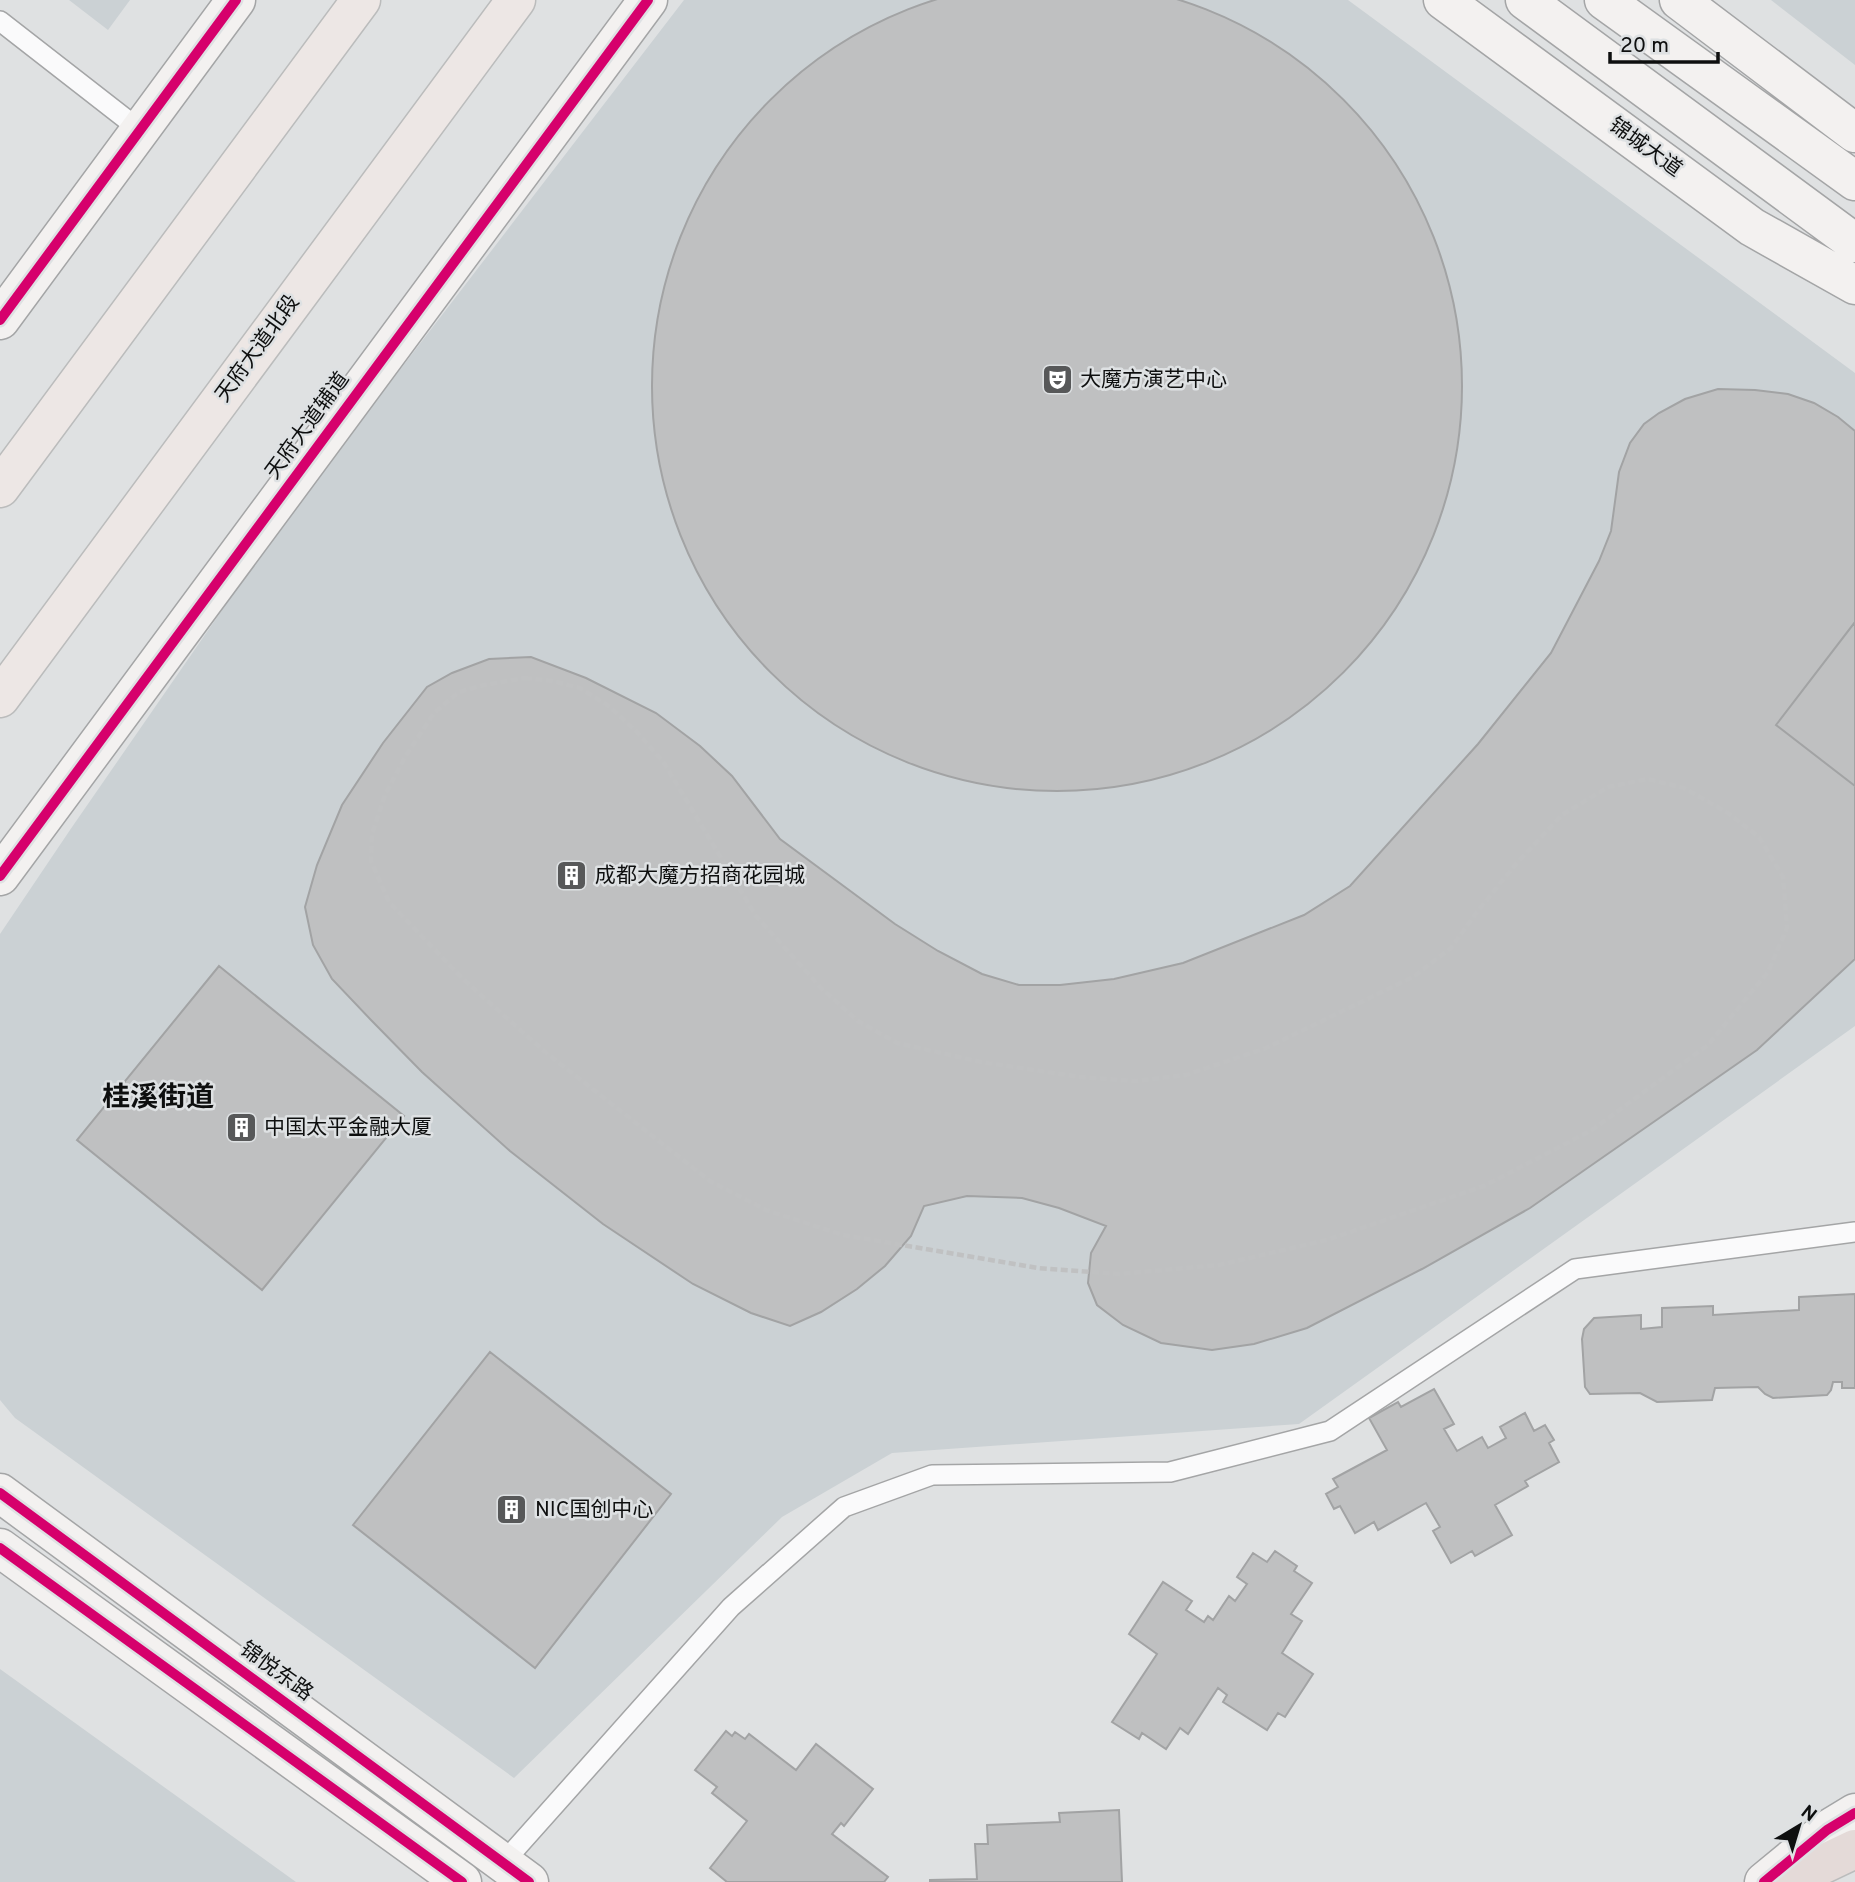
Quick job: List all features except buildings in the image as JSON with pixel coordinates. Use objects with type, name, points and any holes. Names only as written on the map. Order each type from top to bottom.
[{"type":"highway","points":[[1791,1882],[1855,1849]]},
{"type":"main road","points":[[0,320],[236,0]]},
{"type":"main road","points":[[0,488],[361,0]]},
{"type":"main road","name":"天府大道北段","points":[[0,698],[516,0]]},
{"type":"main road","name":"天府大道辅道","points":[[0,876],[648,0]]},
{"type":"main road","name":"锦城大道","points":[[1443,0],[1752,227],[1855,285]]},
{"type":"main road","points":[[1525,0],[1855,243]]},
{"type":"main road","points":[[1604,0],[1855,181]]},
{"type":"main road","points":[[1679,0],[1855,133]]},
{"type":"main road","name":"锦悦东路","points":[[0,1493],[516,1873]]},
{"type":"main road","points":[[0,1548],[462,1882]]},
{"type":"main road","points":[[1765,1882],[1827,1829],[1855,1813]]},
{"type":"lane","points":[[0,21],[140,130]]},
{"type":"lane","points":[[516,1873],[731,1607],[844,1507],[932,1475],[1170,1472],[1330,1431],[1575,1269],[1855,1232]]},
{"type":"path","points":[[526,678],[580,688],[610,707],[638,732],[664,763],[755,916],[822,989],[858,1021],[897,1043],[981,1062],[1080,1077],[1136,1081],[1186,1075],[1265,1048],[1413,977],[1451,948],[1516,864],[1562,815],[1608,787],[1648,779],[1684,788],[1728,813],[1759,837],[1783,877],[1787,928],[1768,972],[1708,1045],[1592,1130],[1484,1186],[1327,1240],[1219,1265],[1119,1274],[1038,1268],[886,1243],[843,1235],[766,1210],[710,1181],[544,1051],[463,979],[389,902],[370,861],[372,834],[385,795],[405,757],[434,713],[459,692],[484,685],[526,678]]},
{"type":"shaded area","points":[[69,0],[130,0],[108,30]]},
{"type":"shaded area","points":[[684,0],[1348,0],[1855,373],[1855,1026],[1299,1424],[892,1453],[782,1517],[514,1778],[15,1418],[0,1400],[0,934],[283,522]]},
{"type":"shaded area","points":[[1771,0],[1855,0],[1855,65]]},
{"type":"shaded area","points":[[0,1669],[296,1882],[0,1882]]},
{"type":"cycle path","points":[[0,320],[236,0]]},
{"type":"cycle path","points":[[0,876],[648,0]]},
{"type":"cycle path","points":[[0,1493],[529,1882]]},
{"type":"cycle path","points":[[0,1548],[462,1882]]},
{"type":"cycle path","points":[[1764,1882],[1827,1830],[1855,1813]]},
{"type":"place","name":"大魔方演艺中心","points":[[1057,380]]},
{"type":"place","name":"成都大魔方招商花园城","points":[[572,876]]},
{"type":"place","name":"中国太平金融大厦","points":[[241,1128]]},
{"type":"place","name":"NIC国创中心","points":[[512,1510]]},
{"type":"district","name":"桂溪街道","points":[[158,1099]]}]
